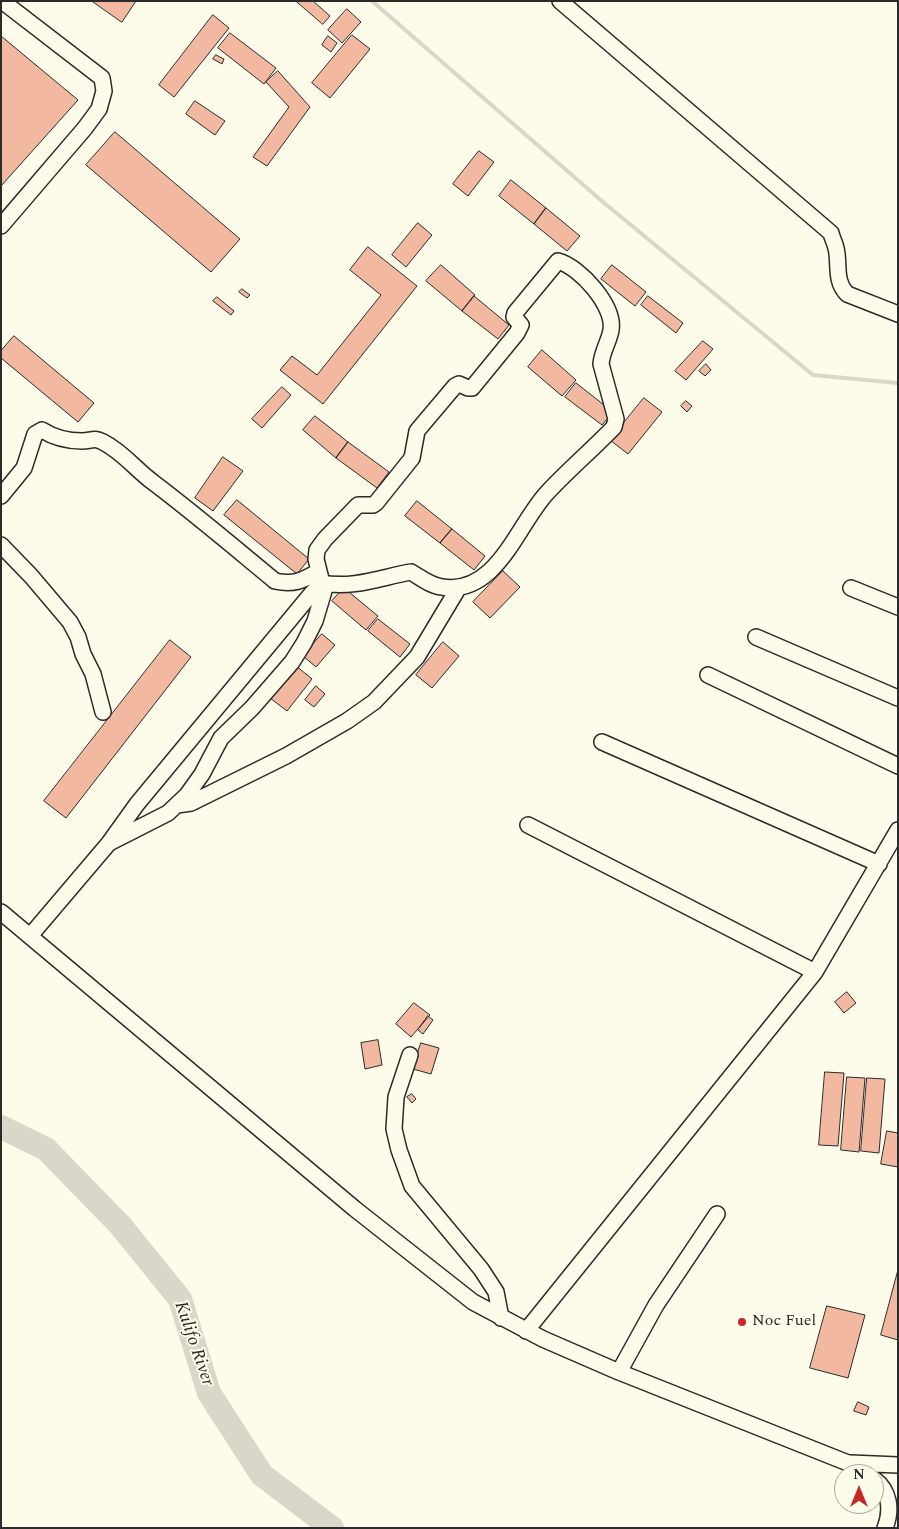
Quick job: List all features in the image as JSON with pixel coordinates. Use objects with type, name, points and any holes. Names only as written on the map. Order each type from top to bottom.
[{"type":"street","points":[[1,226],[85,128],[99,109],[104,91],[102,78],[2,1]]},
{"type":"street","points":[[560,1],[831,233],[836,249],[838,281],[847,294],[898,314]]},
{"type":"street","points":[[1,496],[24,468],[35,434],[42,430],[50,436],[83,441],[94,438],[123,455],[153,482],[184,504],[275,581],[290,584],[320,577],[335,586],[356,584],[412,572],[428,582],[441,587],[459,587],[475,583],[494,567],[532,511],[546,494],[614,427],[616,419],[601,364],[602,355],[611,330],[611,321],[595,288],[564,263],[558,261],[515,313],[514,316],[521,325],[520,328],[472,388],[458,384],[455,386],[417,431],[412,458],[376,503],[371,506],[366,504],[358,505],[317,550],[316,559],[320,577],[324,591],[315,621],[292,662],[252,708],[221,738],[202,774],[187,795],[177,805],[168,813],[109,843]]},
{"type":"street","points":[[1,545],[31,576],[70,622],[78,637],[92,674],[103,712]]},
{"type":"street","points":[[30,936],[109,843],[137,804],[312,592],[320,577]]},
{"type":"street","points":[[177,805],[191,804],[286,756],[346,721],[374,702],[417,657],[459,587]]},
{"type":"street","points":[[851,588],[898,607]]},
{"type":"street","points":[[756,637],[898,698]]},
{"type":"street","points":[[708,675],[898,766]]},
{"type":"street","points":[[602,742],[879,864]]},
{"type":"street","points":[[528,825],[815,972]]},
{"type":"street","points":[[526,1330],[815,972],[898,830]]},
{"type":"street","points":[[1,912],[355,1209],[473,1302],[526,1330],[619,1372],[848,1463],[898,1465]]},
{"type":"street","points":[[410,1054],[396,1097],[394,1129],[399,1150],[412,1186],[481,1269],[496,1292],[501,1318]]},
{"type":"street","points":[[619,1372],[656,1305],[717,1214]]},
{"type":"street","points":[[884,1490],[889,1502],[885,1528]]},
{"type":"building","points":[[92,1],[136,1],[122,22]]},
{"type":"building","points":[[296,1],[313,1],[330,16],[323,24]]},
{"type":"building","points":[[347,9],[361,22],[342,43],[328,30]]},
{"type":"building","points":[[213,15],[229,28],[174,97],[159,85]]},
{"type":"building","points":[[230,33],[276,68],[264,84],[218,48]]},
{"type":"building","points":[[352,35],[370,49],[330,98],[312,83]]},
{"type":"building","points":[[1,36],[78,100],[1,186]]},
{"type":"building","points":[[328,36],[337,43],[331,52],[322,45]]},
{"type":"building","points":[[216,55],[224,59],[222,64],[213,59]]},
{"type":"building","points":[[278,71],[310,107],[267,166],[253,157],[289,107],[266,82]]},
{"type":"building","points":[[195,101],[225,121],[215,135],[186,114]]},
{"type":"building","points":[[115,132],[240,239],[211,272],[86,165]]},
{"type":"building","points":[[479,151],[494,162],[468,196],[453,184]]},
{"type":"building","points":[[511,180],[546,208],[534,224],[499,196]]},
{"type":"building","points":[[546,208],[580,236],[567,251],[534,224]]},
{"type":"building","points":[[418,223],[432,235],[406,267],[392,255]]},
{"type":"building","points":[[368,247],[417,286],[323,404],[280,370],[292,356],[317,375],[381,295],[350,270]]},
{"type":"building","points":[[441,265],[475,295],[462,311],[426,281]]},
{"type":"building","points":[[612,265],[646,292],[635,306],[601,279]]},
{"type":"building","points":[[242,289],[250,295],[247,298],[239,292]]},
{"type":"building","points":[[474,296],[509,325],[498,339],[462,311]]},
{"type":"building","points":[[648,296],[683,323],[676,333],[641,305]]},
{"type":"building","points":[[217,297],[234,311],[231,315],[213,301]]},
{"type":"building","points":[[14,336],[94,403],[78,422],[1,358],[1,351]]},
{"type":"building","points":[[703,341],[713,349],[686,380],[675,371]]},
{"type":"building","points":[[542,350],[576,380],[562,396],[528,367]]},
{"type":"building","points":[[706,364],[711,370],[705,376],[699,371]]},
{"type":"building","points":[[576,383],[613,412],[602,425],[565,397]]},
{"type":"building","points":[[282,387],[291,395],[262,428],[252,419]]},
{"type":"building","points":[[644,398],[662,412],[628,454],[610,440]]},
{"type":"building","points":[[686,401],[692,406],[687,412],[681,406]]},
{"type":"building","points":[[315,416],[348,442],[336,458],[303,430]]},
{"type":"building","points":[[348,442],[389,472],[377,488],[336,458]]},
{"type":"building","points":[[223,457],[243,471],[213,511],[195,498]]},
{"type":"building","points":[[237,500],[309,559],[297,574],[224,515]]},
{"type":"building","points":[[417,501],[452,529],[440,543],[405,516]]},
{"type":"building","points":[[452,529],[485,556],[474,570],[440,543]]},
{"type":"building","points":[[503,571],[520,587],[490,618],[473,602]]},
{"type":"building","points":[[344,588],[378,616],[366,630],[332,601]]},
{"type":"building","points":[[378,619],[410,644],[400,657],[368,631]]},
{"type":"building","points":[[322,634],[335,645],[316,667],[303,656]]},
{"type":"building","points":[[170,640],[191,657],[66,818],[44,801]]},
{"type":"building","points":[[443,642],[459,656],[432,688],[416,675]]},
{"type":"building","points":[[295,665],[312,679],[287,711],[270,698]]},
{"type":"building","points":[[316,686],[325,694],[314,707],[305,700]]},
{"type":"building","points":[[847,992],[856,1003],[844,1013],[835,1002]]},
{"type":"building","points":[[414,1003],[430,1015],[411,1037],[396,1024]]},
{"type":"building","points":[[428,1016],[433,1020],[423,1034],[418,1030]]},
{"type":"building","points":[[378,1040],[382,1065],[365,1069],[361,1043]]},
{"type":"building","points":[[421,1043],[439,1048],[431,1074],[413,1069]]},
{"type":"building","points":[[825,1072],[844,1073],[838,1146],[819,1145]]},
{"type":"building","points":[[847,1077],[865,1078],[859,1152],[841,1150]]},
{"type":"building","points":[[867,1078],[885,1079],[879,1153],[861,1151]]},
{"type":"building","points":[[412,1094],[416,1099],[412,1103],[407,1097]]},
{"type":"building","points":[[887,1131],[898,1133],[898,1167],[881,1164]]},
{"type":"building","points":[[898,1270],[898,1340],[881,1335]]},
{"type":"building","points":[[827,1306],[865,1315],[848,1378],[810,1368]]},
{"type":"building","points":[[858,1402],[869,1407],[866,1415],[854,1411]]},
{"type":"waterway","points":[[372,1],[603,202],[813,375],[898,383]]},
{"type":"waterway","name":"Kulifo River","points":[[1,1127],[46,1149],[120,1225],[180,1299],[209,1393],[262,1475],[332,1528]]},
{"type":"place","name":"Noc Fuel","points":[[742,1322]]}]
